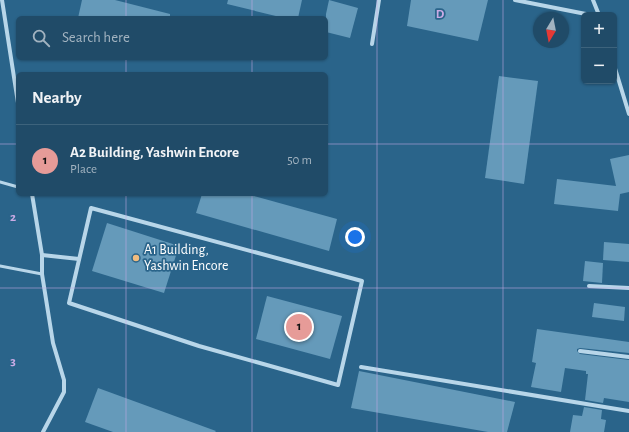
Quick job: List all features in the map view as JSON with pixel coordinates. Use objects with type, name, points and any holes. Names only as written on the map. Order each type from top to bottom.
[{"type":"street","points":[[2,0],[16,90]]},
{"type":"street","points":[[372,44],[379,0]]},
{"type":"street","points":[[515,0],[581,13]]},
{"type":"street","points":[[593,0],[598,12]]},
{"type":"street","points":[[617,75],[629,114]]},
{"type":"street","points":[[32,196],[42,255],[42,274],[53,343],[64,380],[64,392],[43,432]]},
{"type":"street","points":[[90,208],[362,281],[338,385],[199,346],[69,303],[79,259],[90,208]]},
{"type":"street","points":[[42,255],[79,259]]},
{"type":"street","points":[[589,286],[629,288]]},
{"type":"street","points":[[580,350],[629,357]]},
{"type":"street","points":[[361,367],[629,411]]},
{"type":"lane","points":[[0,182],[16,186]]},
{"type":"lane","points":[[0,266],[42,274]]},
{"type":"building","points":[[82,0],[115,0],[170,14],[170,16],[78,16]]},
{"type":"building","points":[[228,0],[302,0],[298,16],[276,16],[227,4]]},
{"type":"building","points":[[329,0],[358,8],[350,38],[328,32],[328,16],[326,16]]},
{"type":"building","points":[[411,0],[488,0],[478,41],[407,26]]},
{"type":"building","points":[[499,76],[538,81],[524,184],[485,178]]},
{"type":"building","points":[[629,155],[629,192],[620,194],[618,211],[554,204],[557,179],[616,186],[610,159]]},
{"type":"building","points":[[201,196],[254,196],[337,219],[329,251],[196,213]]},
{"type":"building","name":"A1 Building, Yashwin Encore","points":[[107,223],[179,246],[164,293],[92,271]]},
{"type":"building","points":[[604,242],[629,244],[629,262],[603,260]]},
{"type":"building","points":[[585,261],[603,263],[602,283],[583,281]]},
{"type":"building","points":[[267,296],[342,316],[330,359],[256,339]]},
{"type":"building","points":[[594,303],[625,307],[624,321],[592,317]]},
{"type":"building","points":[[537,329],[629,342],[629,353],[580,348],[577,349],[577,351],[580,354],[629,360],[629,402],[604,398],[603,403],[585,400],[588,374],[586,374],[586,371],[565,368],[561,392],[531,387],[536,363],[532,362]]},
{"type":"building","points":[[359,371],[515,402],[507,432],[488,432],[351,408]]},
{"type":"building","points":[[98,388],[216,431],[113,432],[85,422]]},
{"type":"building","points":[[584,407],[602,410],[601,419],[606,420],[604,432],[570,432],[573,415],[582,416]]},
{"type":"place","name":"A1 Building, Yashwin Encore","points":[[136,258]]},
{"type":"place","name":"A2 Building, Yashwin Encore","points":[[299,327]]}]
